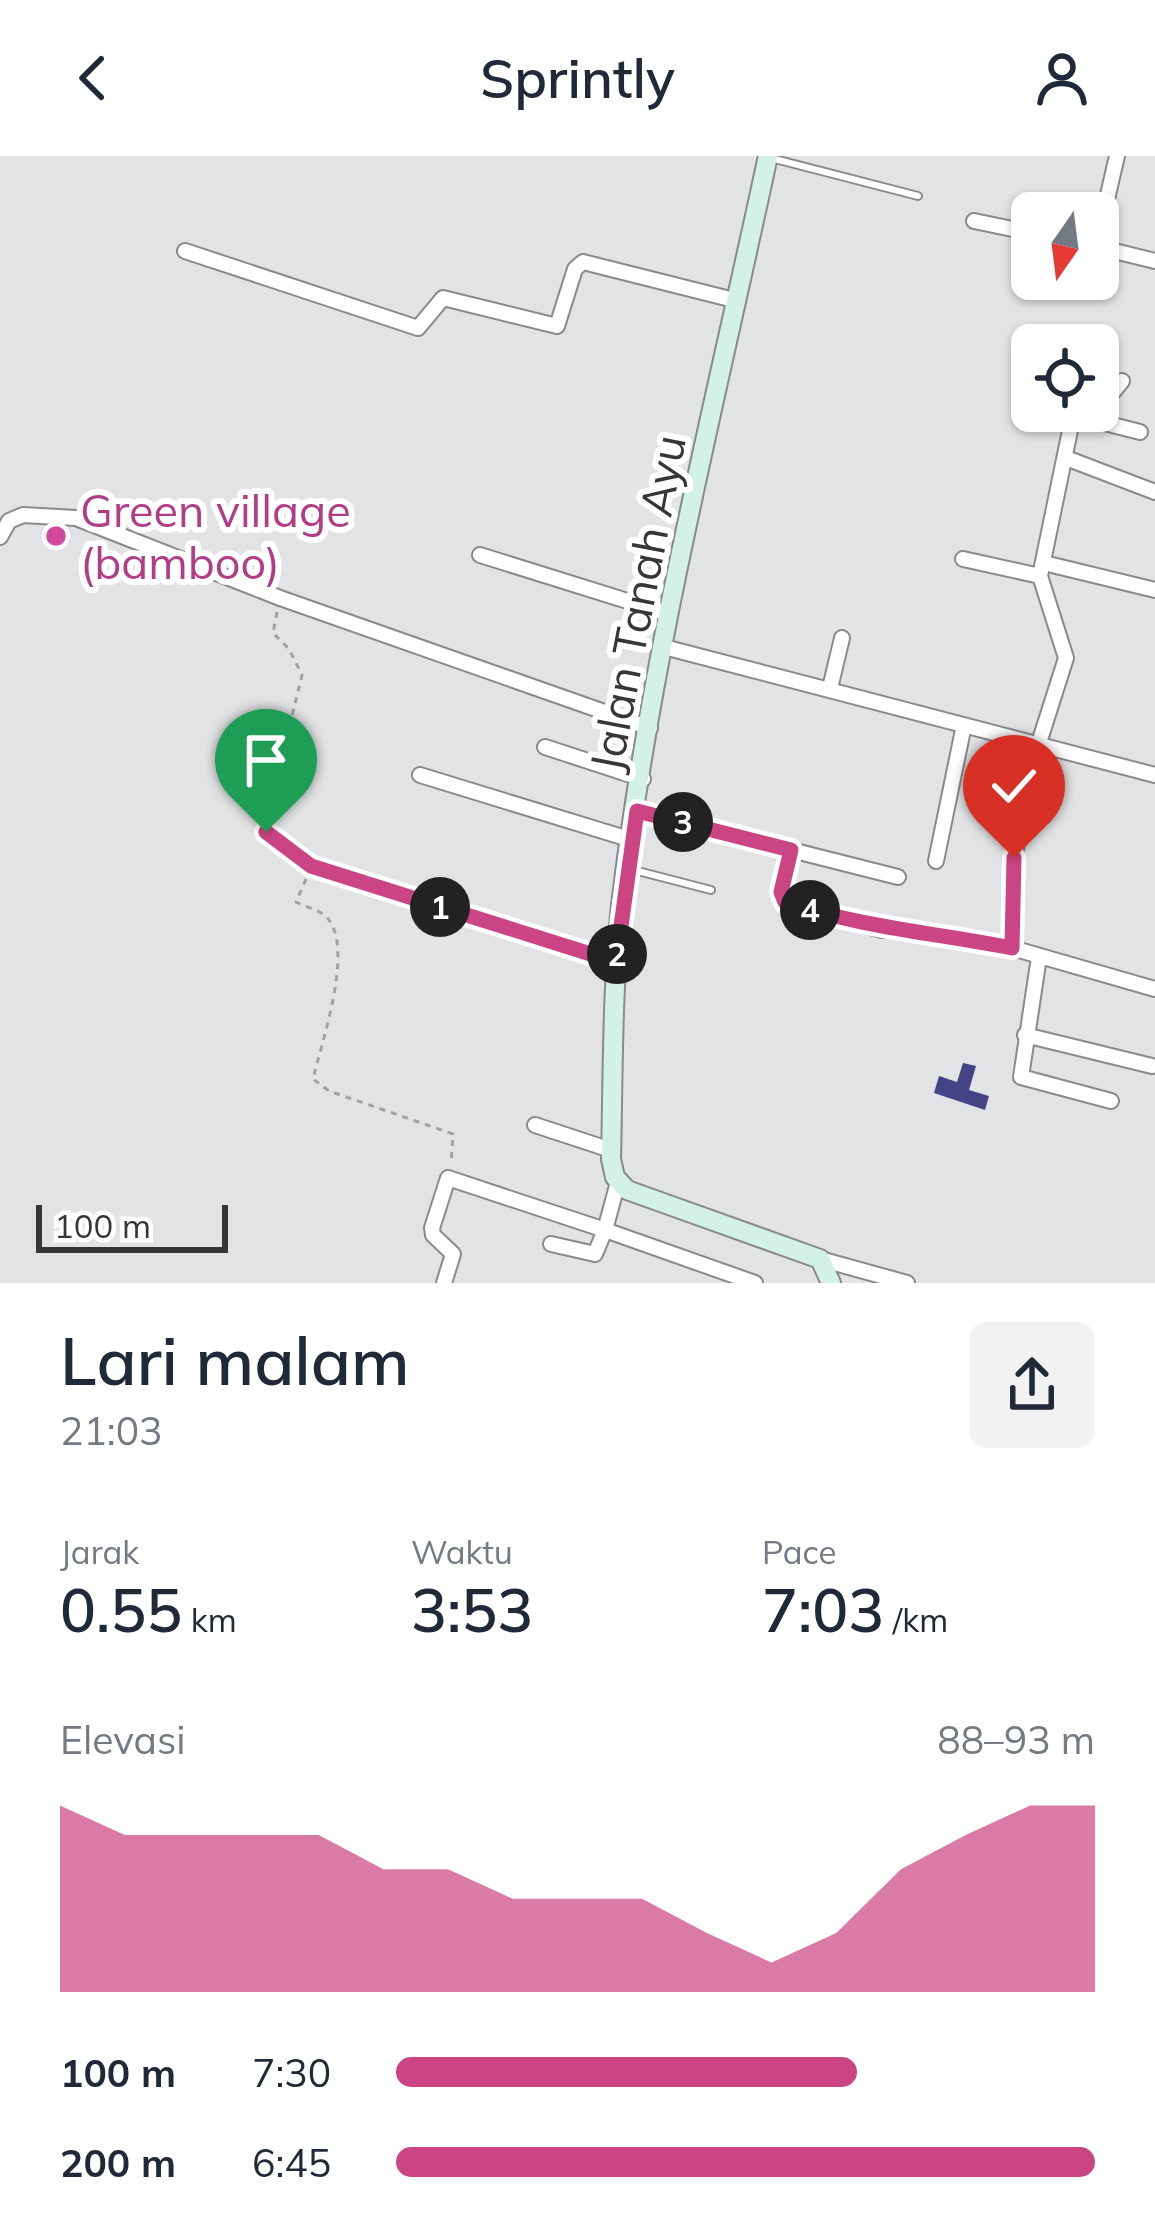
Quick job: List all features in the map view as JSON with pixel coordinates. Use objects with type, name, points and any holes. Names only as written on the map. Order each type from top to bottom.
[{"type":"street","points":[[1110,192],[1118,156]]},
{"type":"street","name":"Jalan Tanah Ayu","points":[[618,1183],[611,1150],[616,962],[627,868],[669,614],[768,157]]},
{"type":"street","points":[[974,221],[1011,229]]},
{"type":"street","points":[[1119,250],[1155,261]]},
{"type":"street","points":[[185,251],[418,328],[442,298],[557,326],[575,269],[583,262],[738,301]]},
{"type":"street","points":[[1119,385],[1122,381]]},
{"type":"street","points":[[1119,427],[1140,433]]},
{"type":"street","points":[[1012,948],[1014,858],[1066,646],[1042,570],[1070,432]]},
{"type":"street","points":[[1066,458],[1155,492]]},
{"type":"street","points":[[0,537],[9,521],[23,514],[76,518],[280,598],[650,728]]},
{"type":"street","points":[[479,555],[669,614]]},
{"type":"street","points":[[963,559],[1155,590]]},
{"type":"street","points":[[830,688],[842,638]]},
{"type":"street","points":[[664,647],[1155,775]]},
{"type":"street","points":[[936,861],[964,724]]},
{"type":"street","points":[[545,747],[643,779]]},
{"type":"street","points":[[419,775],[632,841]]},
{"type":"street","points":[[637,811],[898,877]]},
{"type":"street","points":[[791,850],[781,892],[785,902],[882,930],[904,927],[1012,948],[1155,989]]},
{"type":"street","points":[[311,866],[616,962]]},
{"type":"street","points":[[1039,957],[1019,1072],[1023,1080],[1111,1101]]},
{"type":"street","points":[[1025,1035],[1152,1066]]},
{"type":"street","points":[[535,1125],[611,1150]]},
{"type":"street","points":[[466,1283],[445,1280],[453,1254],[433,1235],[448,1178],[755,1283]]},
{"type":"street","points":[[551,1244],[596,1254],[618,1183],[637,1195],[820,1259],[907,1283]]},
{"type":"street","points":[[820,1259],[831,1283]]},
{"type":"lane","points":[[768,157],[918,196]]},
{"type":"lane","points":[[627,868],[711,890]]},
{"type":"path","points":[[280,598],[273,633],[290,649],[302,675],[266,832],[311,866],[296,901],[326,914],[338,935],[334,992],[313,1079],[329,1091],[453,1134],[448,1178]]},
{"type":"building","points":[[963,1063],[976,1066],[969,1090],[989,1096],[985,1110],[934,1093],[939,1076],[957,1082]]},
{"type":"place","name":"Green village (bamboo)","points":[[56,536]]},
{"type":"route","points":[[266,832],[311,866],[616,962],[637,811],[791,850],[781,892],[785,902],[882,930],[904,927],[1012,948],[1014,858]]}]
